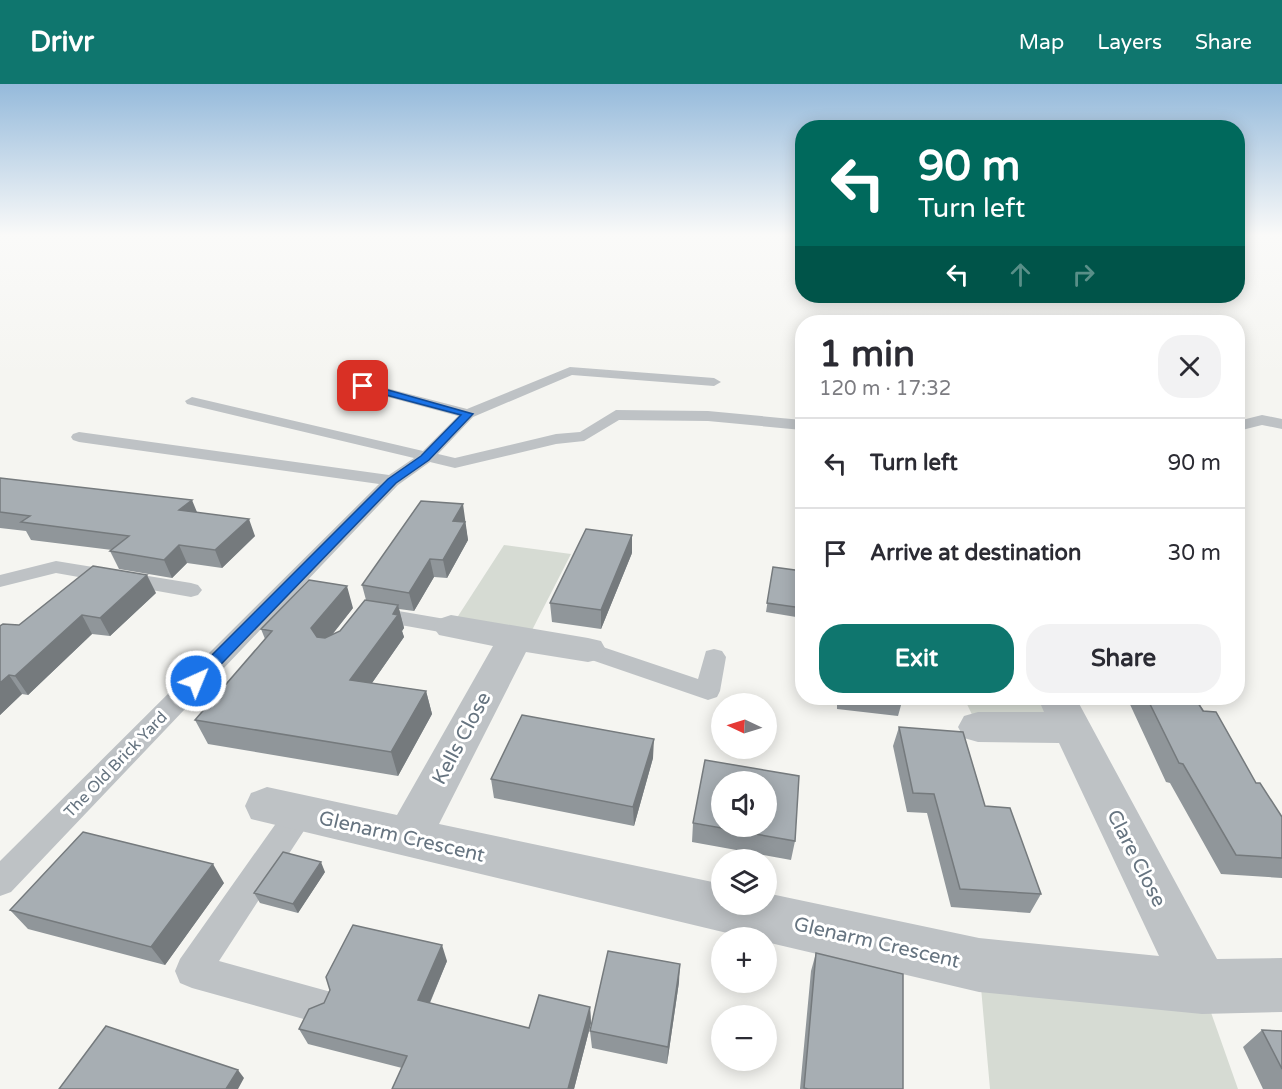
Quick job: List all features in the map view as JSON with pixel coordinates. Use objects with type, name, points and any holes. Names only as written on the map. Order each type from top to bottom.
[{"type":"street","points":[[451,627],[588,650]]},
{"type":"street","name":"Kells Close","points":[[408,838],[515,638]]},
{"type":"street","name":"Clare Close","points":[[978,727],[1065,712],[1202,987]]},
{"type":"street","name":"Glenarm Crescent","points":[[283,810],[979,965],[1202,987],[1282,985]]},
{"type":"lane","name":"The Old Brick Yard","points":[[0,882],[392,481],[425,458],[468,414],[570,371],[714,382]]},
{"type":"lane","points":[[363,386],[468,414]]},
{"type":"lane","points":[[192,401],[425,458],[455,463],[556,439],[584,436],[616,415],[708,416],[795,423]]},
{"type":"lane","points":[[1245,424],[1262,420],[1282,424]]},
{"type":"lane","points":[[79,437],[392,481]]},
{"type":"lane","points":[[0,581],[56,567],[191,590]]},
{"type":"lane","points":[[358,620],[365,612],[451,627]]},
{"type":"lane","points":[[588,650],[708,691],[714,657]]},
{"type":"lane","points":[[283,810],[192,971],[318,1005]]},
{"type":"shaded area","points":[[504,545],[571,554],[527,640],[451,627]]},
{"type":"shaded area","points":[[967,705],[1061,705],[1073,728],[978,727]]},
{"type":"shaded area","points":[[979,965],[1202,987],[1238,1089],[990,1089]]},
{"type":"building","points":[[0,478],[192,500],[179,510],[249,519],[215,550],[179,545],[164,560],[110,551],[129,536],[21,522],[30,516],[0,512]]},
{"type":"building","points":[[421,501],[463,504],[453,521],[465,522],[443,560],[430,559],[409,593],[362,585]]},
{"type":"building","points":[[586,529],[632,535],[601,610],[550,603]]},
{"type":"building","points":[[93,566],[147,575],[100,618],[82,615],[15,676],[9,675],[0,683],[0,626],[3,624],[19,625]]},
{"type":"building","points":[[773,567],[795,570],[795,607],[767,603]]},
{"type":"building","points":[[309,580],[347,586],[311,628],[317,637],[325,638],[340,631],[365,600],[398,605],[393,614],[398,615],[350,680],[426,691],[391,752],[195,720],[272,631],[261,629]]},
{"type":"building","points":[[1150,705],[1199,705],[1203,711],[1216,712],[1256,783],[1260,783],[1282,817],[1282,858],[1236,855],[1183,764],[1179,763]]},
{"type":"building","points":[[522,715],[654,739],[633,807],[491,779]]},
{"type":"building","points":[[899,727],[963,732],[985,806],[1010,808],[1041,894],[960,889],[934,794],[913,793]]},
{"type":"building","points":[[705,760],[770,771],[711,771],[711,826],[693,823]]},
{"type":"building","points":[[777,772],[799,776],[795,841],[772,837],[777,837]]},
{"type":"building","points":[[83,832],[213,864],[151,947],[10,910]]},
{"type":"building","points":[[283,852],[321,862],[293,904],[254,893]]},
{"type":"building","points":[[353,925],[442,945],[418,1000],[529,1028],[539,995],[590,1007],[568,1089],[392,1089],[407,1056],[299,1029],[309,1009],[324,1003],[330,990],[326,977]]},
{"type":"building","points":[[608,951],[680,964],[668,1047],[590,1031]]},
{"type":"building","points":[[816,953],[903,974],[903,1089],[804,1088]]},
{"type":"building","points":[[106,1026],[238,1070],[226,1089],[59,1089]]},
{"type":"building","points":[[1262,1030],[1282,1031],[1282,1069]]},
{"type":"route","points":[[196,681],[392,481],[425,458],[468,414],[363,386]]}]
